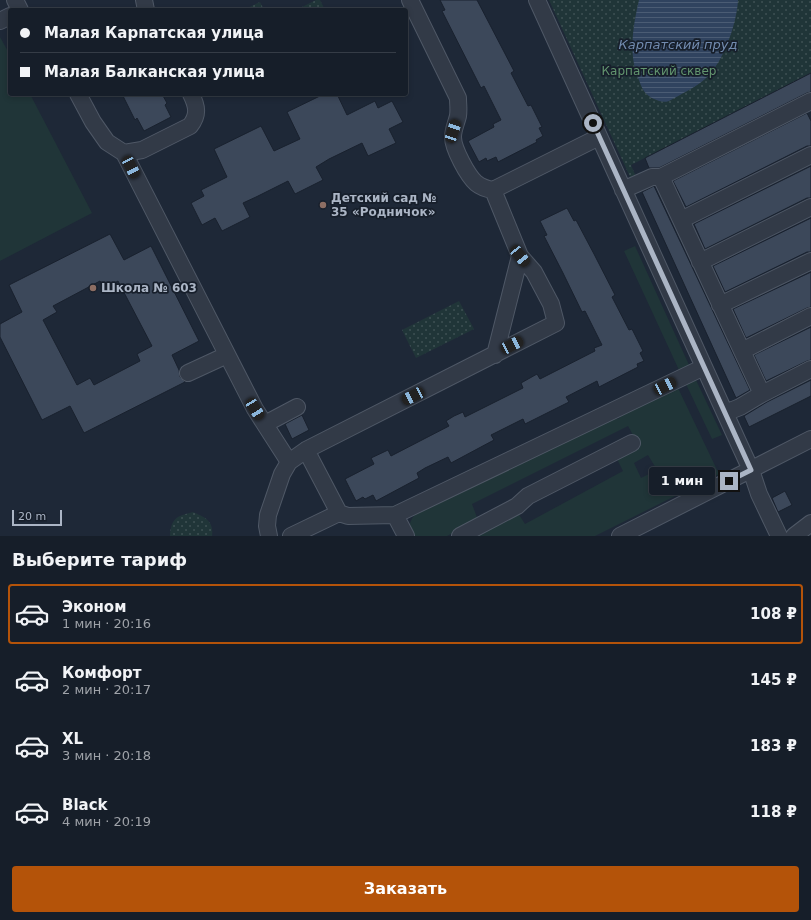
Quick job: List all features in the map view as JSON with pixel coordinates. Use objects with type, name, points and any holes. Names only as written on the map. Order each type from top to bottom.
[{"type":"street","points":[[410,0],[458,98],[458,114],[453,131],[453,140],[455,149],[475,183],[484,188],[493,190],[599,137]]},
{"type":"street","points":[[537,0],[751,470],[759,494],[779,536]]},
{"type":"street","points":[[79,96],[93,122],[107,142],[124,153],[255,409],[289,462]]},
{"type":"street","points":[[124,153],[142,150],[190,126],[196,119],[197,110],[192,96]]},
{"type":"street","points":[[624,190],[652,177],[662,177],[811,101]]},
{"type":"street","points":[[681,220],[811,155]]},
{"type":"street","points":[[662,177],[762,394]]},
{"type":"street","points":[[269,536],[267,526],[268,515],[282,474],[289,462],[306,450],[556,323],[551,304],[534,272],[520,256],[493,190]]},
{"type":"street","points":[[700,262],[811,207]]},
{"type":"street","points":[[495,354],[520,256]]},
{"type":"street","points":[[720,305],[811,261]]},
{"type":"street","points":[[742,352],[811,316]]},
{"type":"street","points":[[188,373],[227,355]]},
{"type":"street","points":[[306,450],[338,512],[348,516],[395,515],[704,367]]},
{"type":"street","points":[[725,413],[740,407],[811,369]]},
{"type":"street","points":[[265,424],[297,407]]},
{"type":"street","points":[[620,536],[811,439]]},
{"type":"street","points":[[460,536],[516,506],[528,496],[632,443]]},
{"type":"street","points":[[291,536],[338,512]]},
{"type":"street","points":[[395,515],[406,536]]},
{"type":"street","points":[[794,536],[811,523]]},
{"type":"green space","points":[[316,0],[320,0],[324,8],[300,8]]},
{"type":"green space","name":"Карпатский сквер","points":[[549,0],[811,0],[811,73],[631,165],[637,179],[631,179]]},
{"type":"green space","points":[[260,2],[263,8],[247,8]]},
{"type":"green space","points":[[0,37],[8,51],[8,96],[31,96],[92,213],[0,261]]},
{"type":"green space","points":[[635,246],[689,365],[679,370],[624,251]]},
{"type":"green space","points":[[459,301],[474,329],[416,358],[402,330]]},
{"type":"green space","points":[[696,380],[722,435],[712,439],[686,384]]},
{"type":"green space","points":[[678,388],[719,474],[595,536],[474,536],[518,513],[525,524],[623,471],[617,459],[640,448],[628,426],[472,504],[478,520],[447,536],[413,536],[410,529],[410,523],[418,511],[616,417],[617,419],[620,418],[619,416]],"holes":[[[648,455],[657,470],[641,478],[634,463]]]},
{"type":"green space","points":[[193,512],[208,520],[212,527],[212,536],[170,536],[173,522],[183,515]]},
{"type":"water","name":"Карпатский пруд","points":[[639,0],[738,0],[732,31],[718,64],[705,79],[669,101],[661,102],[648,96],[640,83],[636,70],[633,51],[633,30]]},
{"type":"building","points":[[440,0],[477,0],[514,71],[511,73],[528,106],[531,105],[542,127],[539,128],[543,136],[536,140],[537,142],[498,162],[496,157],[487,161],[486,158],[479,162],[468,141],[494,127],[493,124],[501,120],[484,86],[481,88],[442,11],[445,10]]},
{"type":"building","points":[[811,73],[811,92],[659,168],[649,168],[645,158]]},
{"type":"building","points":[[123,96],[163,96],[167,103],[165,105],[171,117],[144,131],[137,118],[135,120]]},
{"type":"building","points":[[320,96],[338,96],[347,115],[375,101],[378,108],[392,101],[403,122],[389,129],[396,143],[368,156],[362,143],[329,159],[316,167],[323,180],[295,194],[288,181],[243,203],[250,217],[222,231],[215,218],[202,225],[191,203],[204,196],[201,190],[227,177],[214,149],[261,126],[274,151],[300,139],[287,112]]},
{"type":"building","points":[[807,113],[811,121],[811,146],[807,146],[686,207],[673,181]]},
{"type":"building","points":[[811,166],[811,198],[807,198],[705,249],[694,224]]},
{"type":"building","points":[[654,186],[750,390],[736,398],[642,192]]},
{"type":"building","points":[[567,208],[574,221],[576,220],[615,295],[612,297],[629,330],[632,329],[643,351],[640,353],[644,361],[637,364],[638,367],[599,387],[597,381],[566,397],[569,402],[525,424],[523,419],[491,435],[494,440],[451,463],[448,457],[425,468],[417,473],[419,478],[376,501],[373,495],[365,499],[363,497],[356,501],[345,479],[374,464],[371,458],[388,450],[391,456],[449,426],[446,421],[454,416],[463,412],[465,417],[523,388],[521,383],[537,374],[540,379],[595,351],[594,348],[602,345],[585,311],[582,312],[544,236],[547,235],[540,221]]},
{"type":"building","points":[[811,218],[811,252],[807,252],[725,292],[713,266]]},
{"type":"building","points":[[110,234],[124,260],[151,246],[199,341],[172,355],[179,370],[180,377],[185,382],[84,433],[70,406],[42,420],[0,337],[0,324],[22,312],[9,285]],"holes":[[[100,281],[104,289],[118,281],[152,346],[137,354],[140,361],[94,385],[90,378],[77,385],[43,320],[57,312],[53,306]]]},
{"type":"building","points":[[811,272],[811,307],[746,338],[733,309]]},
{"type":"building","points":[[811,327],[811,360],[766,381],[754,355]]},
{"type":"building","points":[[811,380],[811,396],[749,427],[744,416],[767,402]]},
{"type":"building","points":[[302,415],[309,430],[292,439],[285,424]]},
{"type":"building","points":[[785,491],[792,505],[778,512],[772,498]]},
{"type":"place","name":"Детский сад № 35 «Родничок»","points":[[323,205]]},
{"type":"place","name":"Школа № 603","points":[[93,288]]},
{"type":"route","points":[[593,123],[751,470],[729,481]]}]
